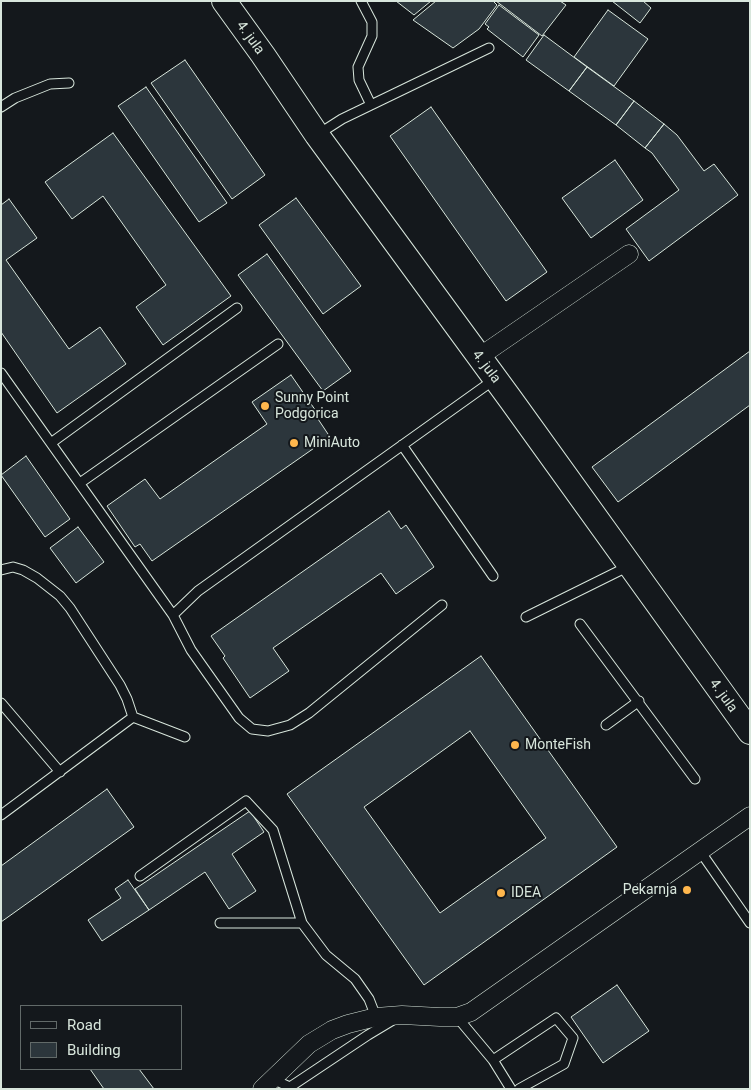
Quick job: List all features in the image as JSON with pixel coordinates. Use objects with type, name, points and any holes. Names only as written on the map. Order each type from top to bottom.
[{"type":"main road","name":"4. jula","points":[[224,1],[317,135],[750,732]]},
{"type":"street","points":[[479,357],[629,254]]},
{"type":"street","points":[[267,1084],[309,1044],[332,1030],[363,1019],[402,1015],[440,1018],[457,1017],[471,1012],[750,816]]},
{"type":"lane","points":[[361,1],[372,22],[372,36],[358,67],[359,80],[371,105]]},
{"type":"lane","points":[[317,135],[342,119],[489,48]]},
{"type":"lane","points":[[1,107],[15,98],[50,84],[69,83]]},
{"type":"lane","points":[[51,443],[237,308]]},
{"type":"lane","points":[[80,484],[278,344]]},
{"type":"lane","points":[[1,373],[173,615],[191,650],[239,718],[252,728],[268,731],[290,725],[309,713],[442,605]]},
{"type":"lane","points":[[173,615],[198,591],[495,379]]},
{"type":"lane","points":[[402,445],[493,576]]},
{"type":"lane","points":[[526,618],[630,566]]},
{"type":"lane","points":[[1,570],[13,567],[23,570],[37,578],[60,596],[70,608],[120,685],[133,717]]},
{"type":"lane","points":[[580,624],[695,778]]},
{"type":"lane","points":[[606,725],[638,701]]},
{"type":"lane","points":[[1,703],[60,772]]},
{"type":"lane","points":[[133,717],[185,737]]},
{"type":"lane","points":[[1,815],[133,717]]},
{"type":"lane","points":[[140,876],[246,801],[273,830],[302,923],[326,955],[355,979],[369,998],[376,1017]]},
{"type":"lane","points":[[700,851],[750,923]]},
{"type":"lane","points":[[220,923],[302,923]]},
{"type":"lane","points":[[267,1084],[289,1088],[368,1035],[402,1015]]},
{"type":"lane","points":[[457,1017],[493,1060],[511,1089]]},
{"type":"lane","points":[[493,1060],[556,1018],[573,1038],[564,1064],[519,1089]]},
{"type":"building","points":[[396,1],[431,1],[414,15]]},
{"type":"building","points":[[436,1],[493,1],[497,5],[479,29],[453,48],[413,20]]},
{"type":"building","points":[[496,1],[560,1],[566,5],[542,36]]},
{"type":"building","points":[[612,1],[643,1],[651,8],[640,23]]},
{"type":"building","points":[[499,5],[539,35],[523,57],[487,29],[489,27],[485,24]]},
{"type":"building","points":[[608,10],[648,39],[614,86],[574,57]]},
{"type":"building","points":[[544,35],[587,67],[569,91],[526,60]]},
{"type":"building","points":[[185,60],[265,175],[232,199],[151,83]]},
{"type":"building","points":[[587,67],[634,101],[616,125],[569,91]]},
{"type":"building","points":[[146,87],[227,203],[199,222],[118,106]]},
{"type":"building","points":[[634,101],[664,124],[645,148],[616,125]]},
{"type":"building","points":[[431,107],[547,272],[506,301],[390,136]]},
{"type":"building","points":[[664,124],[677,135],[704,171],[714,164],[738,195],[649,261],[626,229],[679,190],[652,153],[645,148]]},
{"type":"building","points":[[113,133],[231,296],[163,345],[136,307],[166,285],[103,196],[72,219],[45,182]]},
{"type":"building","points":[[615,160],[643,200],[591,238],[562,198]]},
{"type":"building","points":[[296,198],[361,286],[323,314],[259,225]]},
{"type":"building","points":[[9,199],[37,238],[6,260],[69,349],[100,327],[126,364],[57,413],[1,332],[1,205]]},
{"type":"building","points":[[267,254],[351,371],[323,391],[238,275]]},
{"type":"building","points":[[750,351],[750,405],[618,502],[592,467]]},
{"type":"building","points":[[291,375],[318,414],[316,416],[330,437],[152,561],[140,544],[135,547],[107,506],[145,479],[160,499],[267,424],[252,402]]},
{"type":"building","points":[[26,456],[70,519],[45,537],[1,475]]},
{"type":"building","points":[[389,511],[401,529],[406,525],[434,567],[396,594],[381,573],[273,648],[289,671],[250,698],[223,658],[225,656],[211,636]]},
{"type":"building","points":[[78,527],[104,562],[76,583],[50,548]]},
{"type":"building","points":[[481,656],[617,847],[424,985],[287,794]],"holes":[[[470,731],[546,838],[440,913],[364,807]]]},
{"type":"building","points":[[107,789],[134,827],[1,922],[1,866]]},
{"type":"building","points":[[250,811],[264,832],[232,854],[256,891],[229,909],[205,872],[149,910],[135,889]]},
{"type":"building","points":[[128,880],[149,910],[102,941],[88,920],[121,898],[115,889]]},
{"type":"building","points":[[617,985],[649,1031],[603,1063],[571,1017]]},
{"type":"building","points":[[91,1070],[140,1070],[154,1089],[104,1089]]},
{"type":"place","name":"Sunny Point Podgorica","points":[[265,406]]},
{"type":"place","name":"MiniAuto","points":[[294,443]]},
{"type":"place","name":"MonteFish","points":[[515,745]]},
{"type":"place","name":"Pekarnja","points":[[687,890]]},
{"type":"place","name":"IDEA","points":[[501,893]]}]
